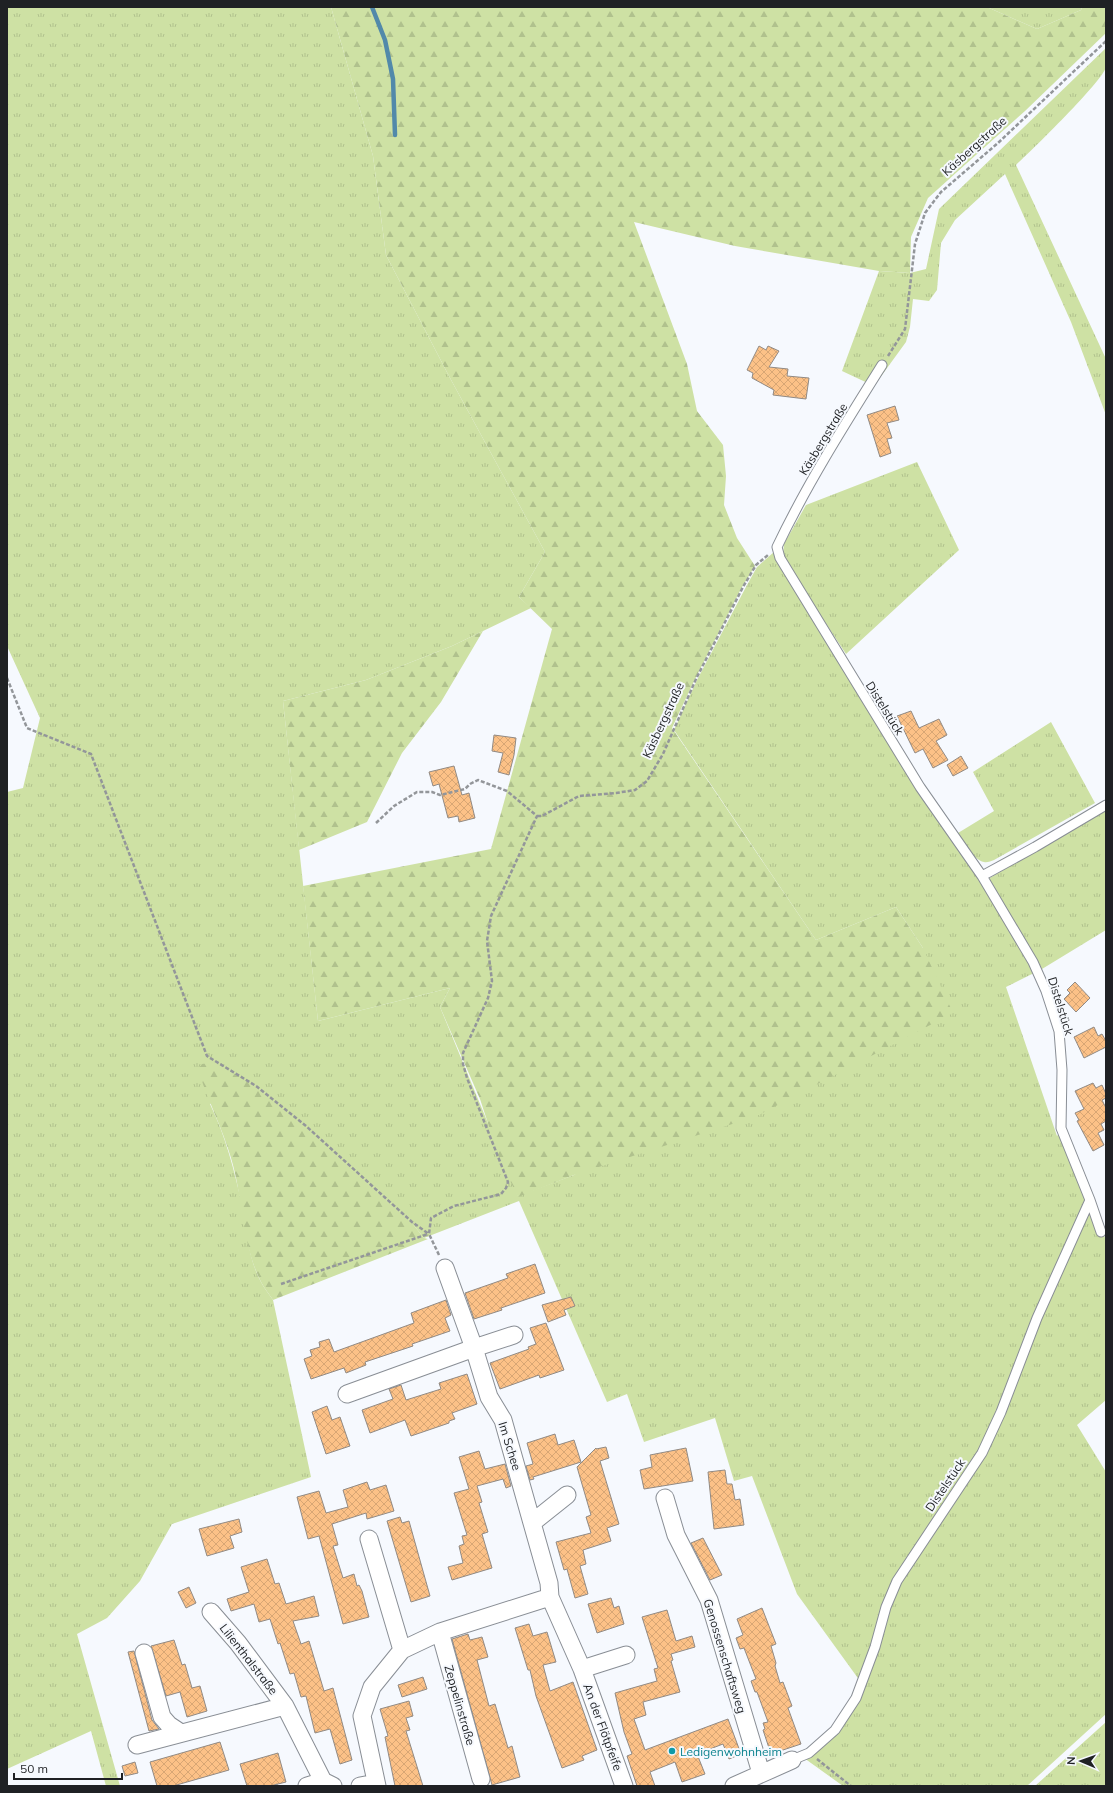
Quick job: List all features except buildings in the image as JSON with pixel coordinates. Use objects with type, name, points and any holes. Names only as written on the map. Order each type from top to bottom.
[{"type":"street","name":"Im Schee","points":[[445,1268],[474,1348],[489,1397],[503,1420],[532,1523]]},
{"type":"street","points":[[347,1394],[514,1335]]},
{"type":"street","points":[[532,1523],[567,1495]]},
{"type":"street","name":"Genossenschaftsweg","points":[[665,1498],[676,1535],[709,1600],[761,1774]]},
{"type":"street","name":"An der Flötpfeife","points":[[532,1523],[549,1583],[550,1597],[582,1669],[624,1786]]},
{"type":"street","points":[[368,1539],[402,1650]]},
{"type":"street","points":[[371,1785],[362,1716],[372,1687],[402,1650],[440,1632],[550,1597]]},
{"type":"street","name":"Lilienthalstraße","points":[[211,1612],[238,1643],[286,1706],[328,1784]]},
{"type":"street","name":"Zeppelinstraße","points":[[440,1632],[481,1779]]},
{"type":"street","points":[[144,1654],[162,1717],[169,1725],[181,1733]]},
{"type":"street","name":"An der Flötpfeife","points":[[582,1669],[626,1655]]},
{"type":"street","name":"Lilienthalstraße","points":[[137,1745],[286,1706]]},
{"type":"street","points":[[734,1786],[792,1760]]},
{"type":"street","points":[[307,1786],[328,1784]]},
{"type":"lane","name":"Käsbergstraße","points":[[777,547],[800,503],[882,365]]},
{"type":"lane","name":"Distelstück","points":[[777,547],[780,558],[844,664],[920,787],[982,876],[1033,962],[1046,991],[1059,1031],[1062,1070],[1061,1128],[1090,1200],[1100,1232]]},
{"type":"lane","points":[[982,876],[1106,805]]},
{"type":"lane","name":"Distelstück","points":[[792,1760],[809,1753],[835,1730],[856,1698],[875,1647],[886,1607],[897,1580],[982,1453],[1000,1412],[1037,1318],[1090,1200]]},
{"type":"path","name":"Käsbergstraße","points":[[882,365],[905,329],[915,244],[925,213],[941,192],[998,143],[1106,41]]},
{"type":"path","name":"Käsbergstraße","points":[[537,816],[542,816],[579,796],[635,790],[647,781],[663,754],[696,679],[743,587],[756,565],[777,547]]},
{"type":"path","points":[[7,678],[27,728],[91,754],[207,1056],[256,1086],[306,1126],[412,1222],[429,1234],[445,1268]]},
{"type":"path","points":[[376,823],[394,806],[417,792],[432,792],[440,795],[465,789],[470,784],[478,780],[507,791],[537,816],[491,916],[487,942],[492,980],[488,998],[463,1053],[463,1064],[467,1078],[508,1182],[506,1188],[501,1194],[454,1206],[431,1218],[429,1234]]},
{"type":"path","points":[[280,1284],[429,1234]]},
{"type":"path","points":[[809,1753],[851,1786]]},
{"type":"green space","points":[[7,7],[331,7],[373,156],[386,255],[450,378],[545,552],[519,597],[531,608],[452,646],[366,680],[283,701],[318,1021],[450,988],[440,1007],[518,1196],[574,1175],[923,948],[896,907],[816,940],[674,730],[697,680],[757,567],[774,552],[813,621],[980,880],[1034,973],[1006,987],[1057,1136],[1060,1132],[1086,1199],[980,1452],[896,1580],[860,1681],[797,1594],[752,1476],[734,1481],[715,1418],[644,1442],[627,1394],[607,1402],[519,1201],[424,1238],[412,1223],[255,1086],[210,1104],[221,1129],[233,1166],[253,1264],[262,1284],[273,1300],[311,1477],[172,1524],[140,1581],[107,1618],[77,1634],[120,1786],[106,1786],[91,1731],[7,1769],[7,792],[23,788],[40,718],[7,646]]},
{"type":"green space","points":[[331,7],[987,7],[1037,29],[1081,10],[1082,7],[1106,7],[1106,33],[1025,111],[928,198],[911,237],[910,273],[879,271],[735,246],[634,222],[687,364],[697,411],[723,445],[726,476],[724,505],[737,538],[755,566],[742,587],[672,728],[816,940],[896,907],[923,948],[953,1013],[757,1116],[574,1175],[518,1197],[500,1160],[480,1099],[440,1007],[450,988],[318,1021],[303,886],[491,849],[552,629],[519,597],[545,552],[450,378],[386,255],[373,156]]},
{"type":"green space","points":[[987,7],[1082,7],[1081,10],[1037,29]]},
{"type":"green space","points":[[1106,48],[1106,67],[1102,75],[1066,116],[1016,165],[1106,359],[1106,415],[1071,322],[1005,174],[955,220],[941,243],[937,290],[929,301],[913,299],[910,327],[906,342],[874,386],[842,371],[879,271],[910,273],[926,269],[939,209]]},
{"type":"green space","points":[[917,462],[959,550],[846,654],[801,586],[783,555],[784,544],[806,505]]},
{"type":"green space","points":[[483,631],[441,702],[402,753],[367,822],[299,850],[283,701],[366,680],[452,646]]},
{"type":"green space","points":[[1051,722],[1095,803],[994,860],[986,862],[980,861],[969,850],[958,833],[994,811],[973,772]]},
{"type":"green space","points":[[1106,809],[1106,930],[1042,969],[988,879]]},
{"type":"green space","points":[[215,1062],[255,1086],[304,1126],[412,1223],[424,1238],[428,1239],[273,1300],[262,1284],[255,1268],[246,1237],[231,1158],[198,1069],[202,1064]]},
{"type":"green space","points":[[1090,1203],[1106,1240],[1106,1400],[1077,1425],[1106,1472],[1106,1714],[1027,1786],[843,1786],[804,1758],[812,1753],[857,1698],[899,1580],[983,1453]]},
{"type":"green space","points":[[1106,1722],[1106,1786],[1035,1786]]},
{"type":"waterway","points":[[372,7],[385,40],[393,79],[395,135]]},
{"type":"place","name":"Ledigenwohnheim","points":[[672,1751]]}]
